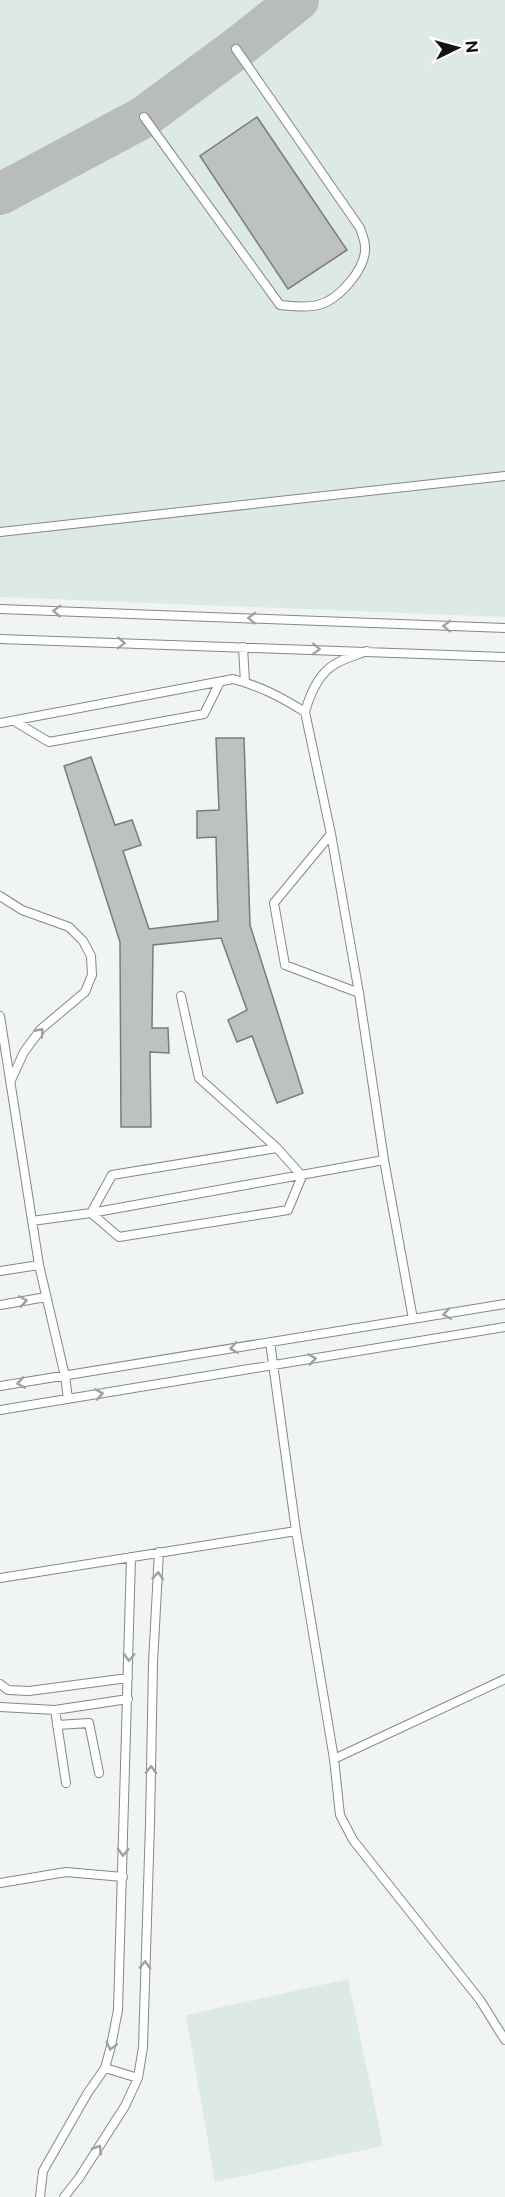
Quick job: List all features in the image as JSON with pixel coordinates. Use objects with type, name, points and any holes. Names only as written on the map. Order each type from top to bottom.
[{"type":"lane","points":[[144,117],[280,305],[298,307],[320,305],[343,290],[364,264],[366,246],[360,228],[236,50]]},
{"type":"lane","points":[[0,532],[505,476]]},
{"type":"lane","points":[[0,609],[505,628]]},
{"type":"lane","points":[[0,639],[505,657]]},
{"type":"lane","points":[[243,647],[245,682]]},
{"type":"lane","points":[[367,651],[335,664],[320,678],[310,696],[305,712],[331,834],[412,1319]]},
{"type":"lane","points":[[0,723],[233,679],[260,686],[305,712]]},
{"type":"lane","points":[[14,721],[49,742],[204,714],[220,682]]},
{"type":"lane","points":[[331,834],[274,903],[285,965],[359,993]]},
{"type":"lane","points":[[0,896],[22,910],[69,927],[83,941],[91,956],[92,975],[85,992],[41,1029],[24,1052],[10,1082]]},
{"type":"lane","points":[[180,996],[199,1078],[277,1148],[302,1176]]},
{"type":"lane","points":[[0,1016],[3,1060],[10,1082],[39,1265],[65,1376],[68,1399]]},
{"type":"lane","points":[[91,1213],[112,1175],[277,1148]]},
{"type":"lane","points":[[32,1221],[91,1213],[384,1160]]},
{"type":"lane","points":[[91,1213],[119,1237],[288,1210],[302,1176]]},
{"type":"lane","points":[[0,1271],[39,1265]]},
{"type":"lane","points":[[0,1305],[46,1298]]},
{"type":"lane","points":[[0,1386],[505,1304]]},
{"type":"lane","points":[[0,1410],[505,1327]]},
{"type":"lane","points":[[270,1342],[296,1531],[334,1759],[340,1815],[352,1840],[480,2000],[505,2040]]},
{"type":"lane","points":[[0,1578],[296,1531]]},
{"type":"lane","points":[[64,2197],[79,2178],[125,2106],[138,2078],[142,2047],[150,1836],[153,1663],[159,1552]]},
{"type":"lane","points":[[39,2197],[43,2171],[105,2068],[118,2010],[131,1557]]},
{"type":"lane","points":[[0,1684],[8,1690],[29,1691],[128,1678]]},
{"type":"lane","points":[[334,1759],[505,1679]]},
{"type":"lane","points":[[0,1707],[55,1710],[128,1699]]},
{"type":"lane","points":[[55,1710],[66,1783]]},
{"type":"lane","points":[[57,1725],[89,1723],[99,1773]]},
{"type":"lane","points":[[0,1883],[66,1872],[123,1877]]},
{"type":"lane","points":[[105,2068],[138,2078]]},
{"type":"shaded area","points":[[0,0],[505,0],[505,617],[0,597]]},
{"type":"shaded area","points":[[348,1979],[383,2146],[215,2182],[186,2015]]},
{"type":"building","points":[[257,117],[347,250],[288,289],[200,156]]},
{"type":"building","points":[[216,738],[244,738],[250,925],[303,1093],[277,1103],[252,1036],[237,1042],[228,1020],[247,1010],[221,938],[153,945],[152,1028],[168,1028],[169,1053],[150,1052],[151,1127],[121,1127],[120,942],[64,766],[91,757],[115,825],[132,820],[141,845],[123,851],[149,929],[218,921],[216,837],[197,838],[197,811],[219,810]]},
{"type":"taxiway","points":[[0,194],[144,117],[298,0]]}]
